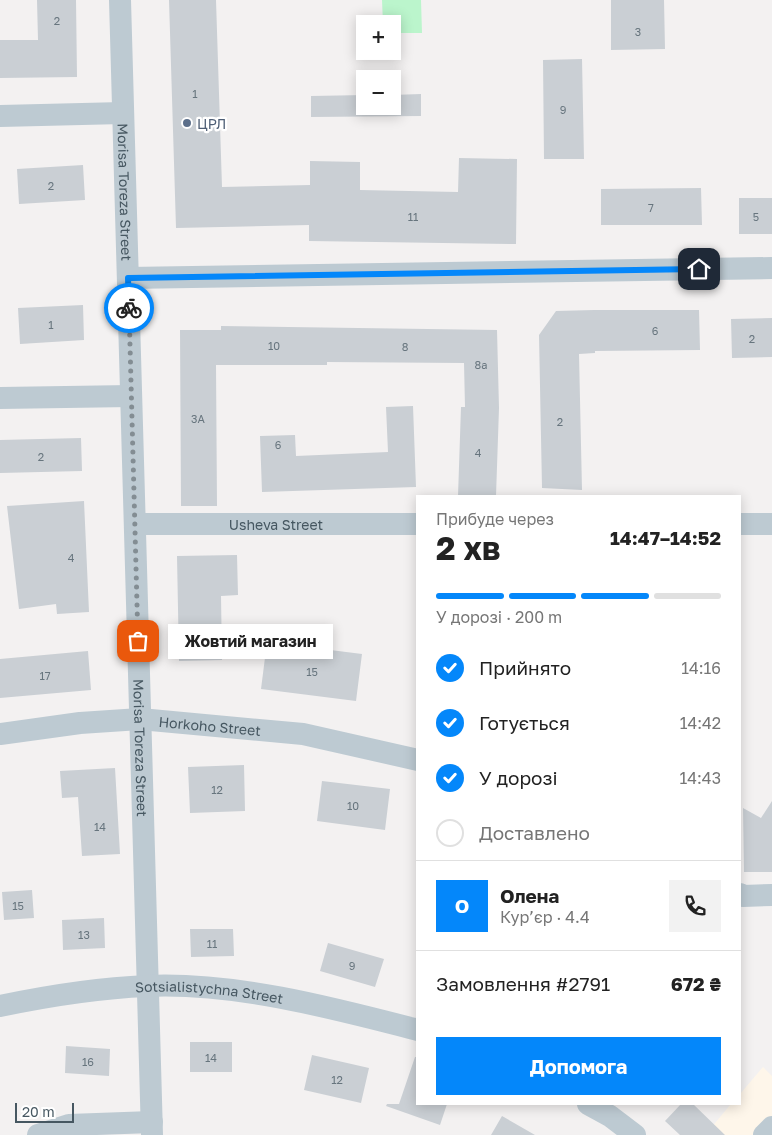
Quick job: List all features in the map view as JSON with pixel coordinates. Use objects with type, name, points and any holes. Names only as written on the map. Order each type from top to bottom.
[{"type":"street","name":"Morisa Toreza Street","points":[[120,0],[152,1128]]},
{"type":"street","points":[[0,116],[123,113]]},
{"type":"street","points":[[128,278],[772,268]]},
{"type":"street","points":[[0,398],[131,396]]},
{"type":"street","name":"Usheva Street","points":[[134,524],[416,524]]},
{"type":"street","points":[[741,524],[772,524]]},
{"type":"street","name":"Horkoho Street","points":[[0,734],[140,719],[303,734],[416,760]]},
{"type":"street","points":[[741,895],[772,895]]},
{"type":"street","name":"Sotsialistychna Street","points":[[0,1006],[51,995],[148,986],[210,988],[324,1006],[416,1029]]},
{"type":"street","points":[[590,1105],[610,1116],[635,1135]]},
{"type":"street","points":[[38,1135],[69,1125],[152,1128]]},
{"type":"street","points":[[764,1135],[772,1127]]},
{"type":"shaded area","points":[[763,1067],[772,1076],[772,1135],[705,1135],[730,1105],[741,1105],[741,1093]]},
{"type":"green space","points":[[382,0],[421,0],[422,33],[401,33],[401,15],[383,15]]},
{"type":"building","points":[[37,0],[76,0],[77,77],[0,78],[0,40],[38,40]]},
{"type":"building","points":[[169,0],[216,0],[222,187],[310,185],[310,161],[360,162],[360,190],[458,192],[459,158],[517,159],[516,244],[309,241],[309,225],[176,228]]},
{"type":"building","points":[[611,0],[664,0],[665,49],[611,50]]},
{"type":"building","points":[[582,59],[584,159],[544,159],[543,60]]},
{"type":"building","points":[[421,94],[421,116],[311,117],[311,96],[356,95],[356,115],[401,115],[401,95]]},
{"type":"building","points":[[83,165],[85,200],[19,204],[17,169]]},
{"type":"building","points":[[701,188],[702,225],[601,225],[601,189]]},
{"type":"building","points":[[739,198],[772,198],[772,234],[739,234]]},
{"type":"building","points":[[83,305],[84,340],[20,344],[18,308]]},
{"type":"building","points":[[699,310],[700,350],[595,351],[595,353],[579,354],[582,490],[542,488],[539,335],[556,311]]},
{"type":"building","points":[[772,318],[772,357],[732,358],[731,319]]},
{"type":"building","points":[[221,326],[497,330],[499,408],[496,495],[458,495],[461,407],[465,407],[464,363],[327,362],[327,365],[216,365],[217,506],[181,506],[180,330],[221,330]]},
{"type":"building","points":[[413,406],[416,487],[262,492],[260,436],[295,435],[296,456],[388,452],[386,407]]},
{"type":"building","points":[[81,438],[82,471],[0,473],[0,440]]},
{"type":"building","points":[[84,501],[89,612],[57,614],[56,604],[19,609],[7,506]]},
{"type":"building","points":[[237,555],[238,595],[221,596],[222,660],[179,661],[177,556]]},
{"type":"building","points":[[267,642],[362,654],[356,701],[261,689]]},
{"type":"building","points":[[88,651],[91,690],[0,698],[0,659]]},
{"type":"building","points":[[244,765],[245,811],[190,813],[188,767]]},
{"type":"building","points":[[115,768],[120,854],[82,856],[78,797],[62,798],[60,771]]},
{"type":"building","points":[[322,781],[390,789],[385,830],[317,821]]},
{"type":"building","points":[[772,801],[772,872],[744,872],[743,808],[761,818]]},
{"type":"building","points":[[32,890],[34,918],[4,920],[2,892]]},
{"type":"building","points":[[104,918],[105,948],[63,950],[62,920]]},
{"type":"building","points":[[190,929],[233,929],[234,956],[191,957]]},
{"type":"building","points":[[328,943],[384,959],[375,987],[320,971]]},
{"type":"building","points":[[190,1042],[232,1042],[232,1072],[190,1072]]},
{"type":"building","points":[[66,1046],[110,1049],[109,1076],[65,1073]]},
{"type":"building","points":[[312,1055],[369,1068],[361,1103],[304,1090]]},
{"type":"building","points":[[416,1057],[416,1105],[447,1105],[440,1125],[386,1106],[387,1104],[399,1104]]},
{"type":"building","points":[[680,1105],[694,1105],[725,1135],[680,1135],[665,1121]]},
{"type":"building","points":[[502,1116],[535,1135],[491,1135]]},
{"type":"way so far","points":[[129,308],[138,641]]},
{"type":"place","name":"ЦРЛ","points":[[187,123]]},
{"type":"place","name":"Жовтий магазин","points":[[138,641]]},
{"type":"route","points":[[129,308],[128,278],[699,269]]}]
